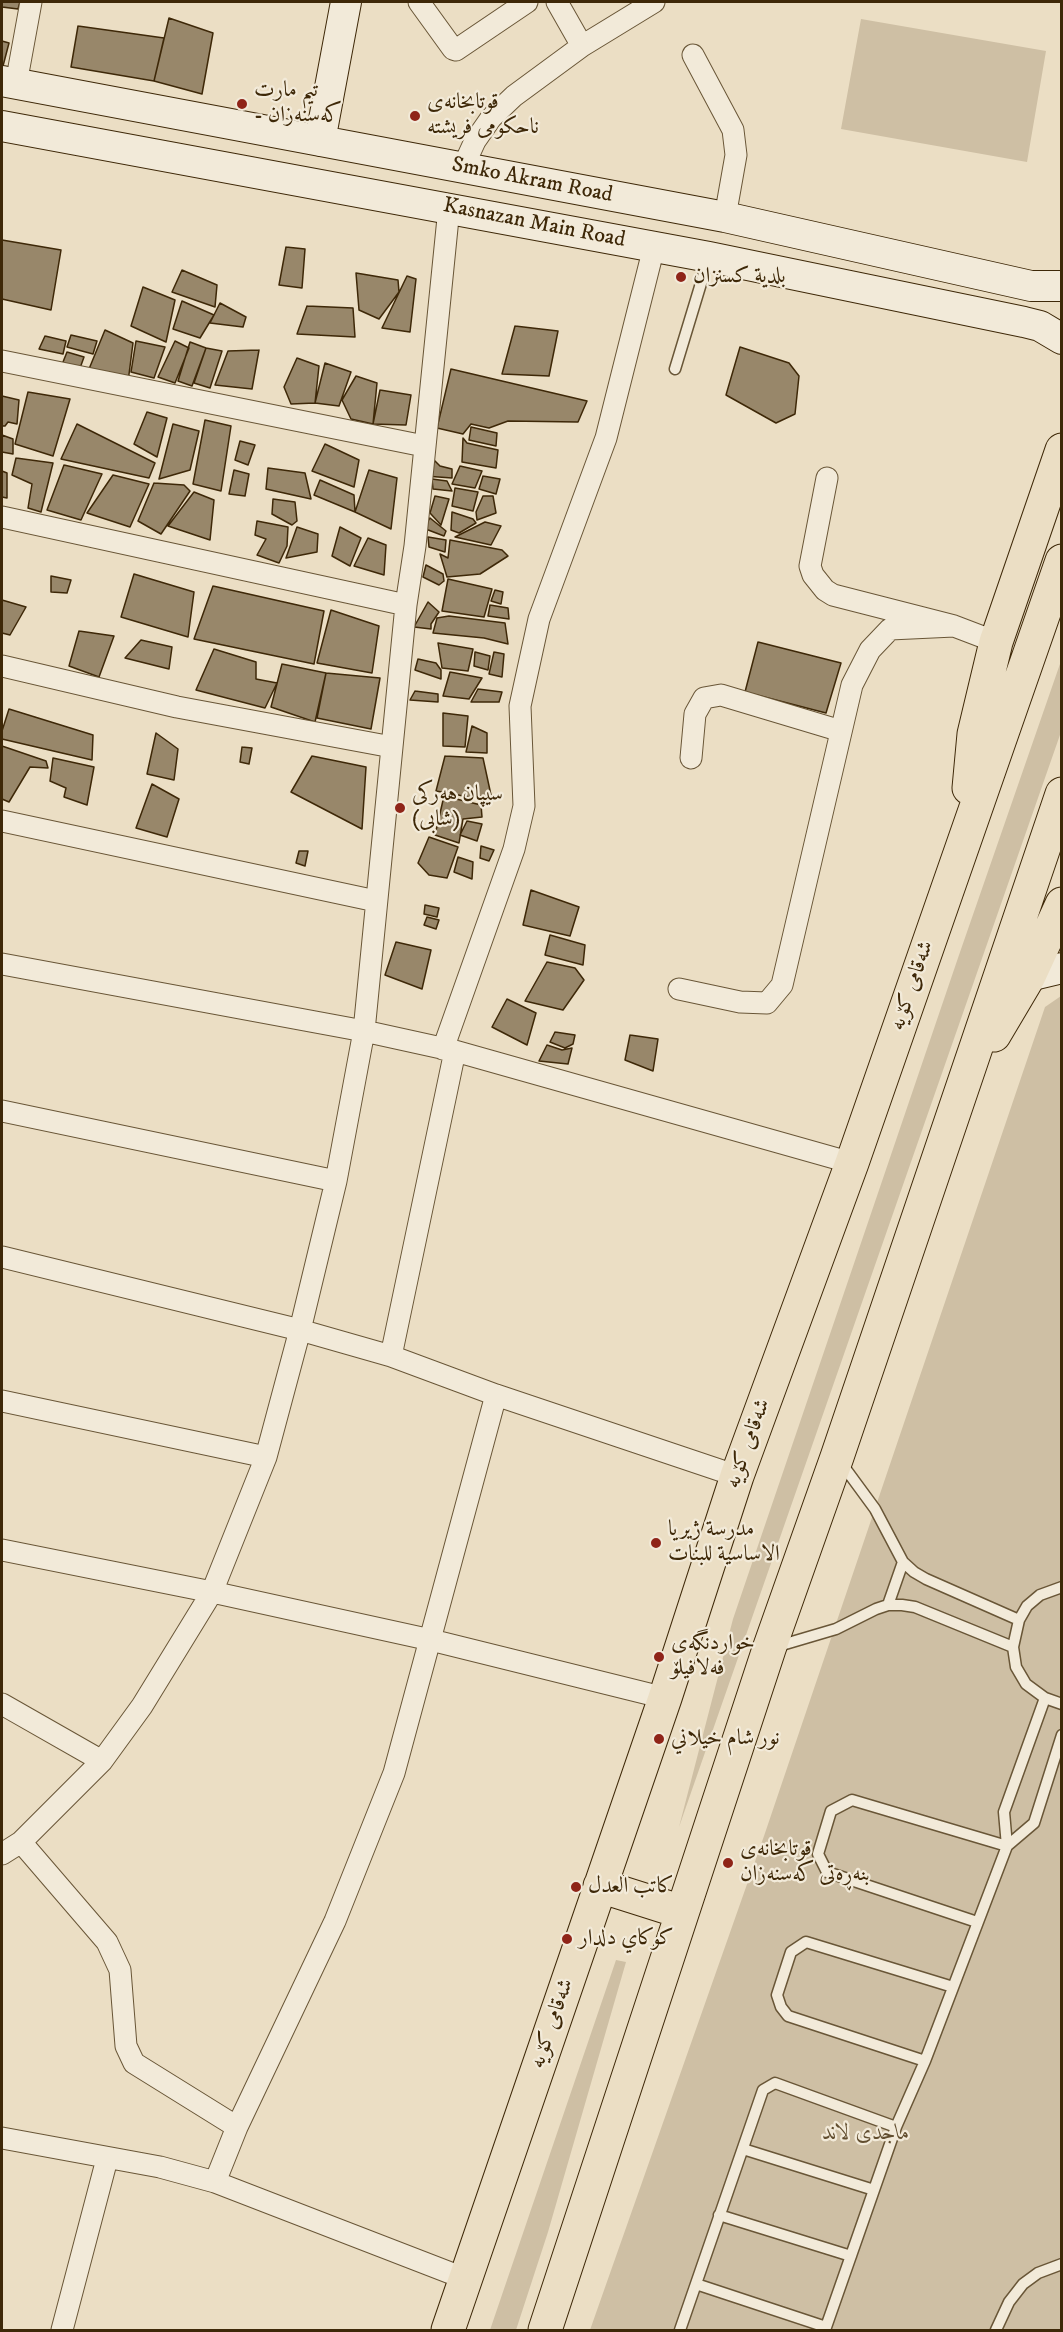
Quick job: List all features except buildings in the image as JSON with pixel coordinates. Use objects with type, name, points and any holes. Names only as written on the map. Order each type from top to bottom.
[{"type":"highway","points":[[963,843],[974,734],[996,642],[1062,450]]},
{"type":"highway","name":"شەقامی کۆیە","points":[[448,2331],[664,1698],[737,1476],[852,1163],[1062,561]]},
{"type":"highway","points":[[544,2331],[769,1649],[837,1457],[1062,794]]},
{"type":"highway","points":[[961,1088],[1029,976],[1062,903]]},
{"type":"highway","points":[[600,1886],[682,1912]]},
{"type":"street","points":[[9,83],[31,2]]},
{"type":"street","points":[[320,141],[346,2]]},
{"type":"street","points":[[419,2],[456,50],[528,2]]},
{"type":"street","points":[[557,2],[582,46]]},
{"type":"street","points":[[463,167],[475,141],[491,118],[514,96],[582,46],[654,2]]},
{"type":"street","points":[[693,54],[733,130],[736,155],[724,218]]},
{"type":"street","name":"Smko Akram Road","points":[[9,83],[724,218],[1031,286],[1062,286]]},
{"type":"street","name":"Kasnazan Main Road","points":[[2,126],[709,257],[1024,322],[1040,326],[1062,339]]},
{"type":"street","points":[[237,2127],[134,2063],[126,2046],[120,1970],[107,1942],[7,1850],[102,1761],[142,1706],[212,1592],[266,1457],[336,1181],[364,1031],[406,606],[415,546],[449,208]]},
{"type":"street","points":[[391,1356],[449,1050],[514,849],[524,806],[520,706],[539,619],[606,438],[654,247]]},
{"type":"street","points":[[2,361],[424,446]]},
{"type":"street","points":[[827,478],[810,566],[818,582],[833,595],[954,626],[996,642]]},
{"type":"street","points":[[2,517],[406,606]]},
{"type":"street","points":[[679,989],[740,1002],[767,1002],[782,985],[852,685],[870,651],[890,629],[954,626]]},
{"type":"street","points":[[2,666],[177,706],[392,747]]},
{"type":"street","points":[[691,758],[695,714],[704,698],[721,695],[841,731]]},
{"type":"street","points":[[2,821],[376,901]]},
{"type":"street","points":[[2,964],[364,1031],[449,1050],[852,1163]]},
{"type":"street","points":[[1029,976],[1062,968]]},
{"type":"street","points":[[2,1111],[336,1181]]},
{"type":"street","points":[[2,1257],[300,1330],[391,1356],[496,1395],[737,1476]]},
{"type":"street","points":[[215,2182],[237,2127],[335,1921],[394,1773],[496,1395]]},
{"type":"street","points":[[2,1401],[266,1457]]},
{"type":"street","points":[[2,1550],[212,1592],[431,1640],[664,1698]]},
{"type":"street","points":[[2,1704],[102,1761]]},
{"type":"street","points":[[2,2138],[160,2167],[215,2182],[466,2279]]},
{"type":"street","points":[[62,2331],[108,2159]]},
{"type":"lane","points":[[675,369],[709,257]]},
{"type":"lane","points":[[837,1457],[875,1509],[903,1562],[926,1579],[1018,1620]]},
{"type":"lane","points":[[888,1605],[903,1562]]},
{"type":"lane","points":[[1062,1587],[1040,1595],[1028,1606],[1018,1620],[1013,1647],[1016,1666],[1026,1684],[1045,1698],[1062,1704]]},
{"type":"lane","points":[[769,1649],[836,1629],[888,1605],[915,1607],[1013,1647]]},
{"type":"lane","points":[[696,2284],[826,2329],[896,2127],[925,2061],[1007,1846],[1004,1812],[1045,1698]]},
{"type":"lane","points":[[1007,1846],[1034,1823],[1062,1735]]},
{"type":"lane","points":[[977,1922],[827,1872],[818,1854],[831,1811],[852,1800],[1007,1846]]},
{"type":"lane","points":[[925,2061],[788,2016],[781,2007],[777,1995],[791,1952],[806,1942],[953,1987]]},
{"type":"lane","points":[[680,2331],[763,2090],[775,2083],[896,2127]]},
{"type":"lane","points":[[743,2149],[874,2190]]},
{"type":"lane","points":[[719,2215],[851,2256]]},
{"type":"lane","points":[[996,2331],[1009,2302],[1023,2284],[1038,2273],[1062,2264]]},
{"type":"green space","points":[[861,19],[1046,51],[1027,162],[841,129]]},
{"type":"green space","points":[[1061,661],[1061,732],[679,1827],[733,1619]]},
{"type":"green space","name":"ماجدی لاند","points":[[1061,996],[1061,2330],[590,2330],[764,1836],[1045,1007]]},
{"type":"green space","points":[[616,1960],[626,1962],[548,2232],[516,2330],[490,2330]]},
{"type":"place","name":"تیم مارت - کەسنەزان","points":[[242,104]]},
{"type":"place","name":"قوتابخانەی ناحکومی فریشتە","points":[[415,116]]},
{"type":"place","name":"بلدية كسنزان","points":[[681,277]]},
{"type":"place","name":"سیپان هەرکی (شابی)","points":[[400,808]]},
{"type":"place","name":"مدرسة ژيريا الاساسية للبنات","points":[[656,1543]]},
{"type":"place","name":"خواردنگەی فەلافیلۆ","points":[[659,1657]]},
{"type":"place","name":"نور شام خيلاني","points":[[659,1739]]},
{"type":"place","name":"قوتابخانەی بنەڕەتی کەسنەزان","points":[[728,1863]]},
{"type":"place","name":"كاتب العدل","points":[[576,1887]]},
{"type":"place","name":"كوكاي دلدار","points":[[567,1939]]}]
